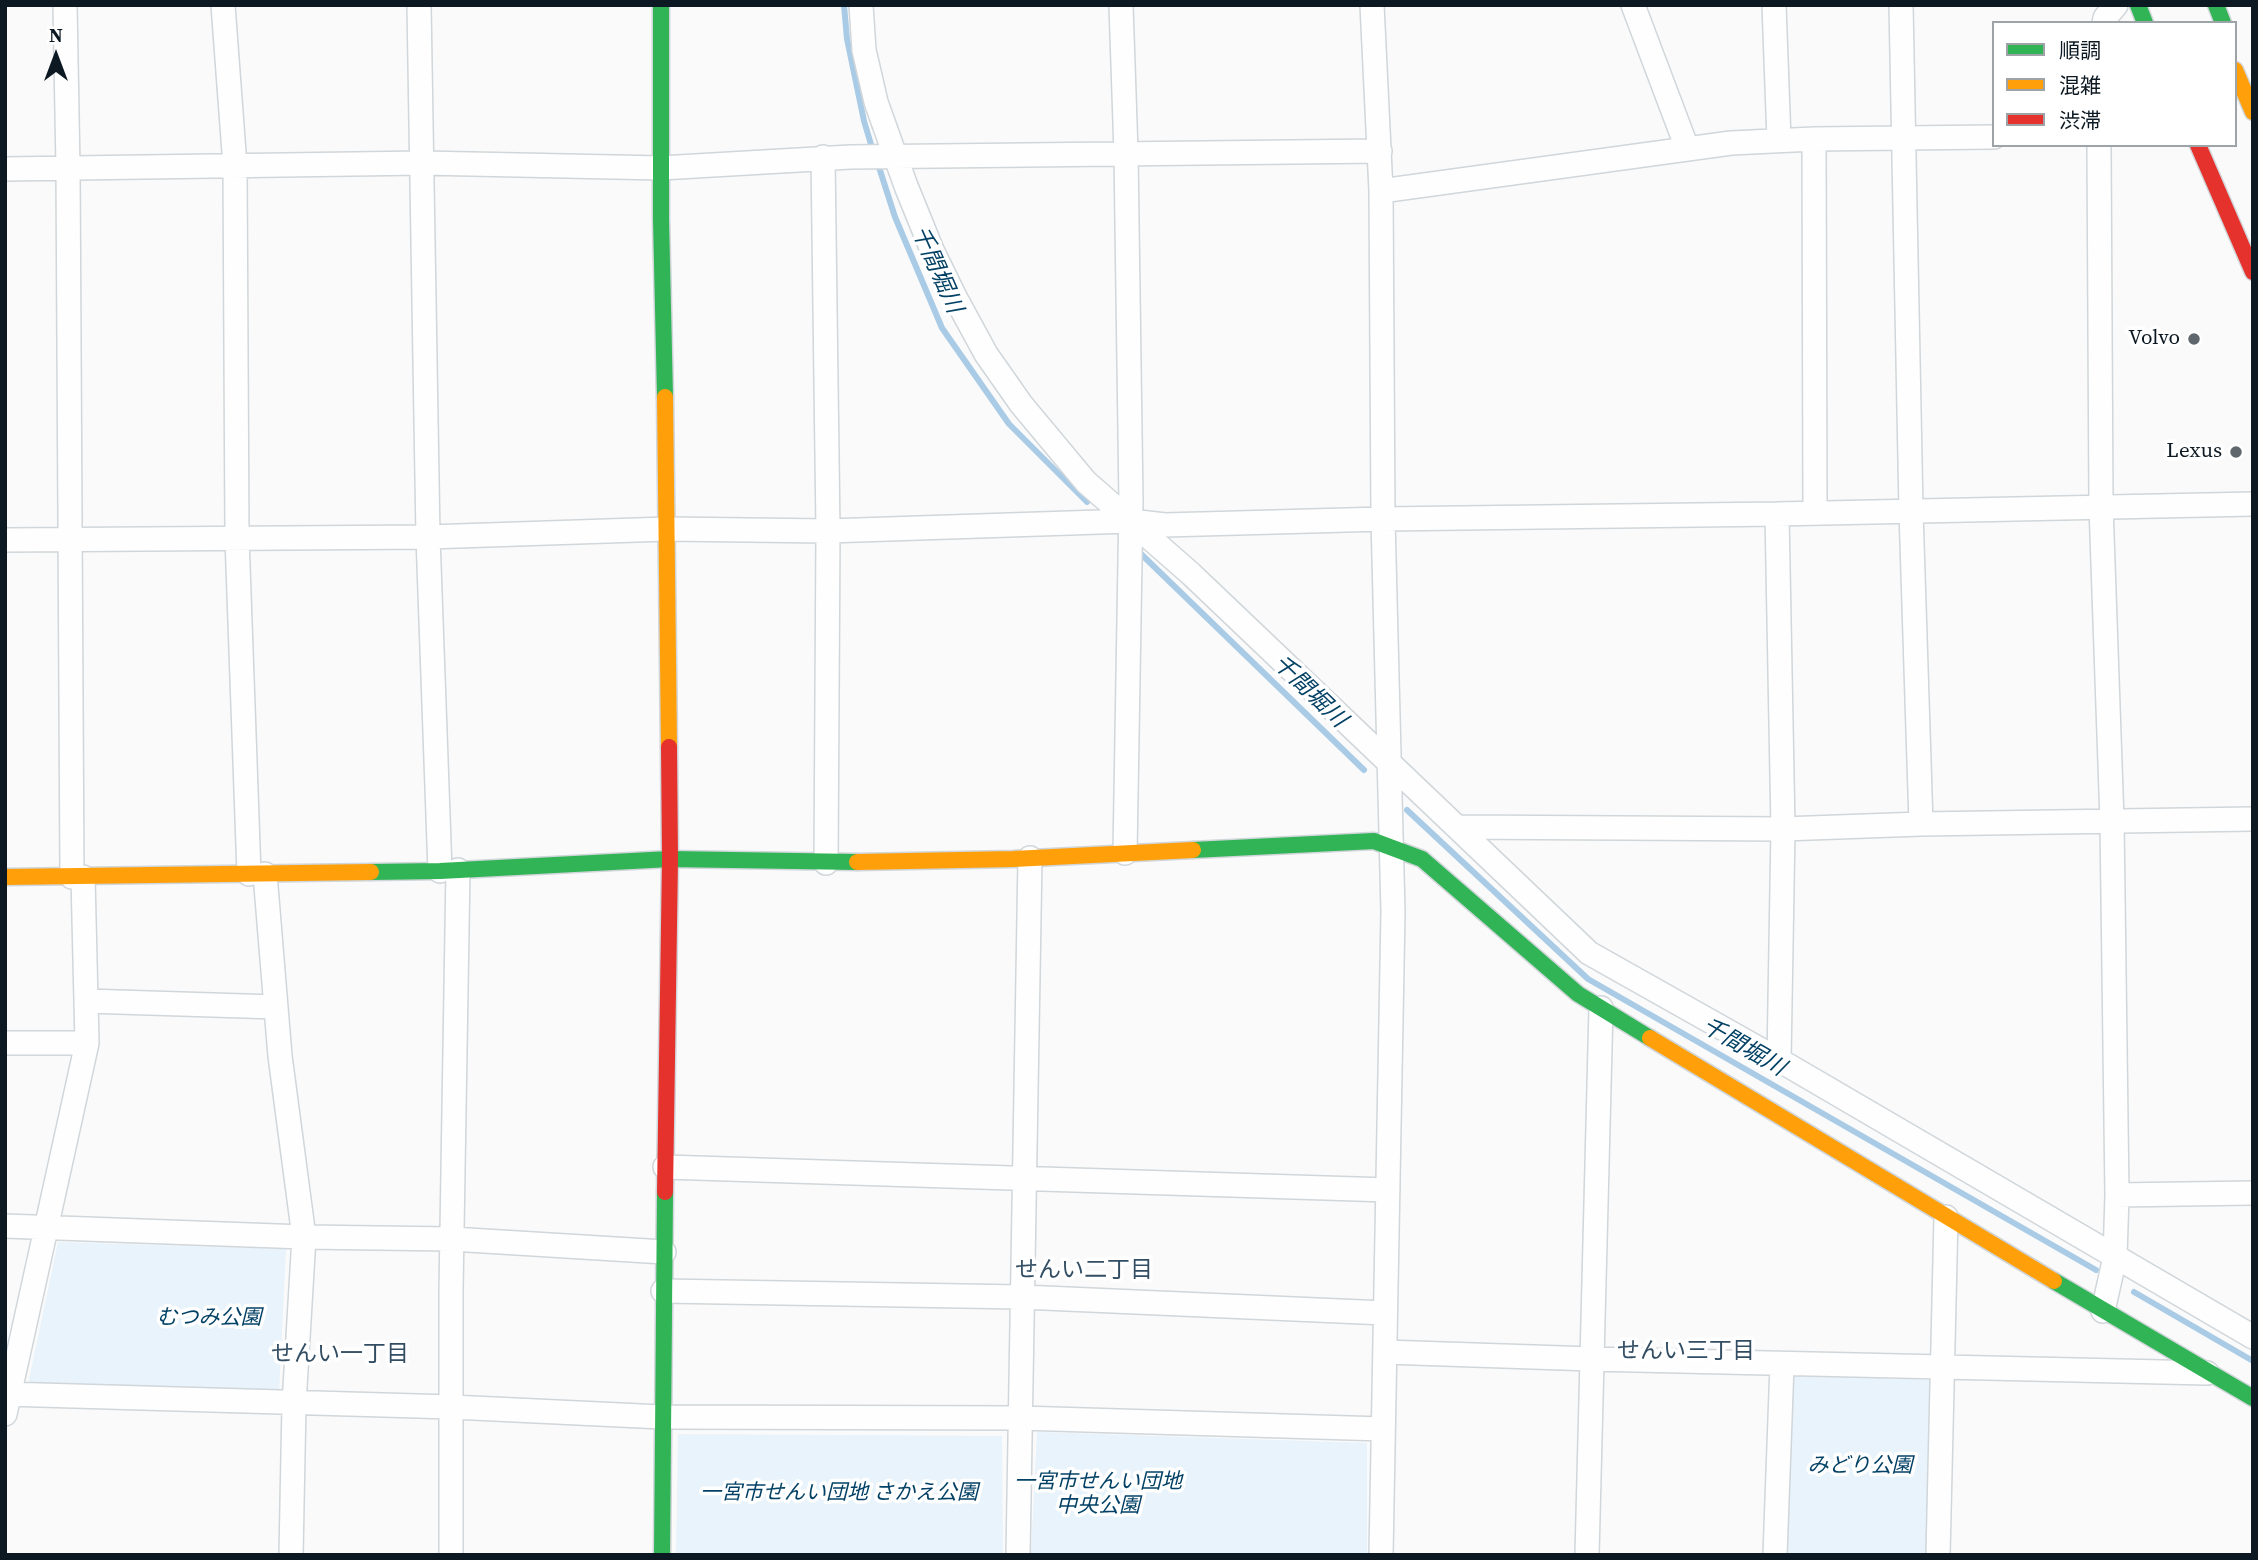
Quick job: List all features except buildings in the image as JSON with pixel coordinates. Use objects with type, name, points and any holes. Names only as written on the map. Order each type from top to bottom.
[{"type":"main road","points":[[661,5],[670,859],[662,1555]]},
{"type":"main road","points":[[2237,64],[2253,92]]},
{"type":"main road","points":[[2237,65],[2253,112]]},
{"type":"main road","points":[[2199,147],[2253,272]]},
{"type":"main road","points":[[5,877],[449,870],[670,859],[826,863],[1030,858],[1374,841],[1422,859],[1578,994],[2103,1311],[2253,1398]]},
{"type":"street","points":[[65,5],[70,539],[78,877],[87,1043],[7,1401],[452,1407],[662,1417],[1020,1418],[1383,1429]]},
{"type":"street","points":[[223,5],[235,166],[237,538],[257,874],[304,1237],[294,1404],[291,1555]]},
{"type":"street","points":[[419,5],[428,537],[449,870],[451,1555]]},
{"type":"street","points":[[861,5],[864,50],[891,156],[932,250],[986,354],[1021,404],[1086,482],[1191,574],[1589,953],[1779,1060],[2253,1337]]},
{"type":"street","points":[[1121,5],[1126,153],[1130,521],[1125,853]]},
{"type":"street","points":[[1372,5],[1381,191],[1383,519],[1393,912],[1381,1555]]},
{"type":"street","points":[[1633,5],[1687,148]]},
{"type":"street","points":[[1774,5],[1779,140]]},
{"type":"street","points":[[1901,5],[1911,512],[1921,824]]},
{"type":"street","points":[[2105,21],[2116,5]]},
{"type":"street","points":[[1381,191],[1687,148],[1779,140],[1992,136]]},
{"type":"street","points":[[1814,139],[1815,513]]},
{"type":"street","points":[[2099,147],[2101,506],[2112,821],[2117,1195],[2115,1257],[2103,1311]]},
{"type":"street","points":[[5,169],[423,163],[661,168],[850,157],[1380,150]]},
{"type":"street","points":[[823,158],[828,531],[826,863]]},
{"type":"street","points":[[5,540],[428,537],[667,529],[828,531],[1130,521],[1166,525],[2253,503]]},
{"type":"street","points":[[1777,514],[1783,829],[1779,1060]]},
{"type":"street","points":[[1458,827],[1783,829],[2253,819]]},
{"type":"street","points":[[1017,1555],[1030,858]]},
{"type":"street","points":[[86,1000],[276,1007]]},
{"type":"street","points":[[1587,1555],[1601,1008]]},
{"type":"street","points":[[5,1043],[87,1043]]},
{"type":"street","points":[[665,1167],[1388,1190]]},
{"type":"street","points":[[2117,1195],[2253,1193]]},
{"type":"street","points":[[1938,1555],[1946,1217]]},
{"type":"street","points":[[5,1226],[304,1237],[452,1239],[664,1252]]},
{"type":"street","points":[[663,1291],[1022,1297],[1385,1313]]},
{"type":"street","points":[[1385,1352],[2209,1373]]},
{"type":"street","points":[[1775,1555],[1782,1364]]},
{"type":"green space","name":"むつみ公園","points":[[58,1242],[286,1249],[279,1393],[28,1384]]},
{"type":"green space","name":"みどり公園","points":[[1792,1375],[1934,1380],[1929,1555],[1787,1555]]},
{"type":"green space","name":"一宮市せんい団地 中央公園","points":[[1037,1432],[1367,1443],[1367,1555],[1031,1555]]},
{"type":"green space","name":"一宮市せんい団地 さかえ公園","points":[[678,1434],[1002,1436],[1003,1555],[676,1555]]},
{"type":"waterway","name":"千間堀川","points":[[844,5],[847,39],[873,151]]},
{"type":"waterway","name":"千間堀川","points":[[877,161],[895,217],[942,328],[1009,424],[1087,502]]},
{"type":"waterway","name":"千間堀川","points":[[1140,553],[1364,770]]},
{"type":"waterway","name":"千間堀川","points":[[1407,810],[1588,979],[2096,1270]]},
{"type":"waterway","name":"千間堀川","points":[[2134,1292],[2253,1361]]},
{"type":"traffic: fast","points":[[661,5],[661,219],[665,397]]},
{"type":"traffic: fast","points":[[2138,5],[2144,21]]},
{"type":"traffic: fast","points":[[2216,5],[2222,21]]},
{"type":"traffic: fast","points":[[1193,850],[1374,841],[1422,859],[1578,994],[1650,1038]]},
{"type":"traffic: fast","points":[[371,872],[670,859],[857,862]]},
{"type":"traffic: fast","points":[[662,1555],[665,1192]]},
{"type":"traffic: fast","points":[[2054,1281],[2253,1398]]},
{"type":"traffic: slow","points":[[2237,75],[2253,112]]},
{"type":"traffic: slow","points":[[665,397],[669,747]]},
{"type":"traffic: slow","points":[[857,862],[1013,859],[1193,850]]},
{"type":"traffic: slow","points":[[5,877],[371,872]]},
{"type":"traffic: slow","points":[[1650,1038],[2054,1281]]},
{"type":"traffic: jam","points":[[2199,147],[2253,272]]},
{"type":"traffic: jam","points":[[665,1192],[669,747]]},
{"type":"place","name":"Volvo","points":[[2194,339]]},
{"type":"place","name":"Lexus","points":[[2236,452]]},
{"type":"district","name":"せんい二丁目","points":[[1084,1271]]},
{"type":"district","name":"せんい三丁目","points":[[1686,1352]]},
{"type":"district","name":"せんい一丁目","points":[[340,1355]]}]
